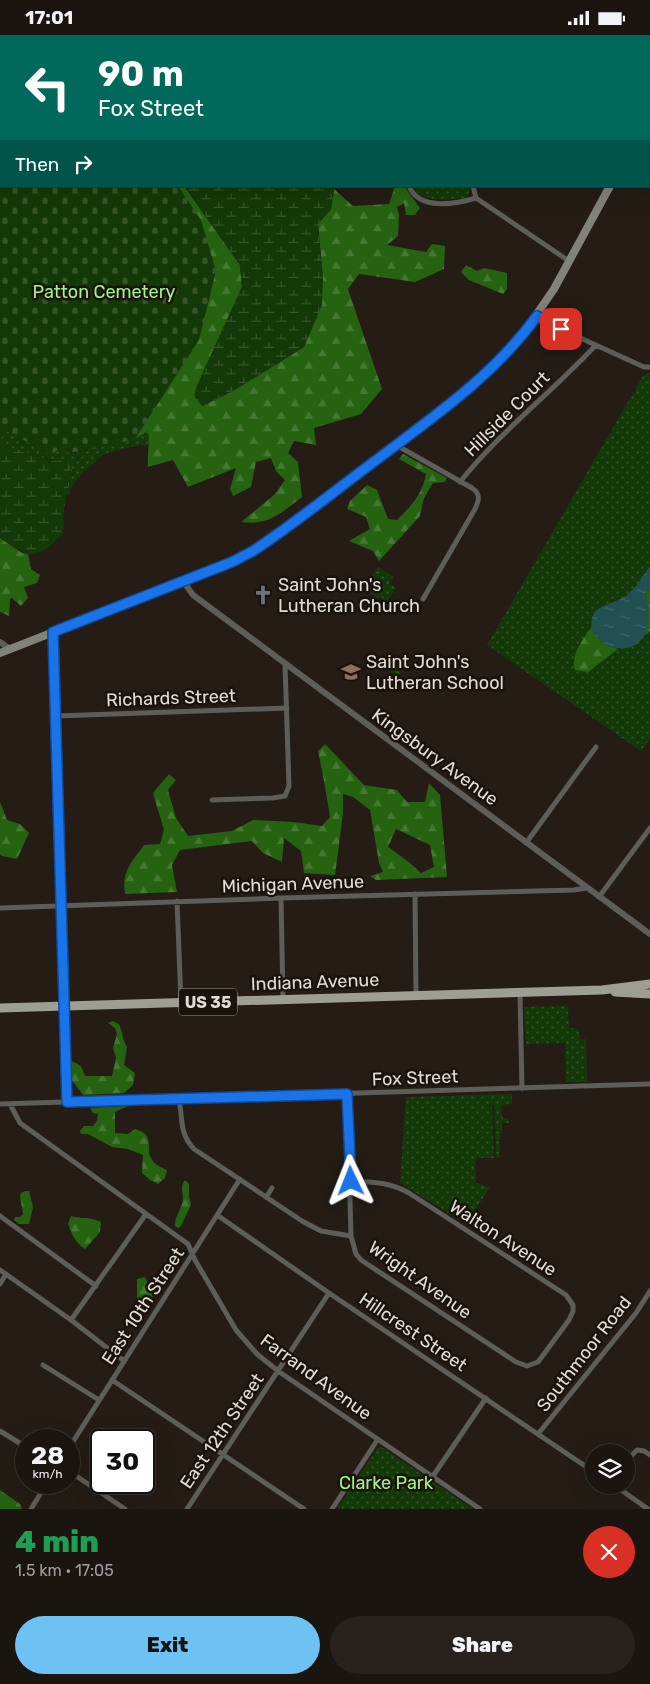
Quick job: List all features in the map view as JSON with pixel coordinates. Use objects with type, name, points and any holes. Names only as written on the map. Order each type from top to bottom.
[{"type":"main road","points":[[0,653],[232,562],[253,551],[396,445],[484,376],[521,337],[537,316],[570,261],[609,187]]},
{"type":"main road","name":"Indiana Avenue","points":[[0,1008],[602,990],[650,984]]},
{"type":"main road","name":"Indiana Avenue","points":[[602,990],[650,994]]},
{"type":"street","points":[[409,187],[412,193],[423,201],[433,203],[459,203],[476,198]]},
{"type":"street","points":[[473,187],[476,198],[570,261]]},
{"type":"street","points":[[537,316],[595,345],[644,367],[650,367]]},
{"type":"street","name":"Hillside Court","points":[[460,482],[595,345]]},
{"type":"street","points":[[396,445],[477,493],[479,499],[423,599]]},
{"type":"street","name":"Kingsbury Avenue","points":[[184,581],[193,595],[285,665],[650,934]]},
{"type":"street","points":[[53,632],[67,1102]]},
{"type":"street","points":[[0,642],[10,649]]},
{"type":"street","points":[[212,800],[285,796],[289,786],[285,665]]},
{"type":"street","name":"Richards Street","points":[[56,716],[287,707]]},
{"type":"street","points":[[526,843],[596,747]]},
{"type":"street","points":[[599,897],[650,828]]},
{"type":"street","name":"Michigan Avenue","points":[[0,908],[574,890],[587,888]]},
{"type":"street","points":[[415,894],[416,996]]},
{"type":"street","points":[[280,898],[283,1000]]},
{"type":"street","points":[[177,901],[181,1002]]},
{"type":"street","points":[[520,993],[522,1089]]},
{"type":"street","name":"Fox Street","points":[[0,1104],[650,1084]]},
{"type":"street","points":[[347,1094],[351,1181],[351,1236]]},
{"type":"street","name":"Wright Avenue","points":[[179,1099],[182,1128],[190,1144],[302,1221],[321,1231],[351,1236],[356,1253],[361,1260],[516,1363],[527,1366],[538,1361]]},
{"type":"street","name":"Farrand Avenue","points":[[10,1104],[20,1123],[188,1245],[236,1330],[257,1354],[278,1371],[480,1509]]},
{"type":"street","name":"East 10th Street","points":[[80,1430],[240,1179]]},
{"type":"street","name":"Walton Avenue","points":[[351,1181],[376,1182],[395,1186],[409,1193],[566,1295],[573,1305],[569,1320],[538,1361]]},
{"type":"street","points":[[267,1196],[272,1188]]},
{"type":"street","points":[[71,1320],[146,1214]]},
{"type":"street","name":"Hillcrest Street","points":[[217,1215],[585,1466]]},
{"type":"street","points":[[0,1216],[96,1286]]},
{"type":"street","points":[[0,1270],[71,1320],[124,1361]]},
{"type":"street","points":[[0,1284],[6,1274]]},
{"type":"street","name":"Southmoor Road","points":[[538,1435],[636,1313],[650,1291]]},
{"type":"street","name":"East 12th Street","points":[[187,1509],[329,1293]]},
{"type":"street","points":[[43,1365],[99,1400]]},
{"type":"street","points":[[112,1380],[304,1509]]},
{"type":"street","points":[[433,1476],[486,1398]]},
{"type":"street","points":[[0,1431],[15,1440]]},
{"type":"street","points":[[332,1509],[378,1439]]},
{"type":"street","points":[[635,1452],[637,1450],[644,1451],[650,1455]]},
{"type":"street","points":[[80,1478],[125,1509]]},
{"type":"street","points":[[31,1509],[40,1494]]},
{"type":"street","points":[[627,1494],[648,1509]]},
{"type":"green space","name":"Patton Cemetery","points":[[0,187],[179,187],[201,220],[216,271],[199,340],[135,439],[83,451],[56,451],[51,455],[0,427]]},
{"type":"green space","points":[[102,187],[185,187],[240,265],[242,287],[196,388],[202,406],[233,391],[304,347],[323,279],[318,224],[331,209],[334,189],[353,206],[389,204],[393,187],[405,187],[420,208],[415,215],[406,215],[404,203],[397,207],[399,215],[398,236],[387,245],[426,252],[432,244],[445,246],[444,269],[415,282],[359,274],[348,289],[382,389],[361,414],[314,428],[316,445],[294,441],[288,453],[298,462],[302,497],[267,520],[251,523],[241,522],[274,495],[285,480],[276,471],[271,458],[256,462],[251,487],[233,496],[230,489],[236,468],[188,487],[173,460],[148,467],[148,431],[135,439],[85,450]]},
{"type":"green space","points":[[185,187],[335,187],[331,209],[318,224],[323,279],[322,305],[304,347],[233,391],[202,406],[194,396],[196,388],[242,287],[240,265]]},
{"type":"green space","points":[[414,187],[469,187],[470,191],[466,198],[444,200],[429,198],[417,192]]},
{"type":"green space","points":[[466,265],[477,271],[484,268],[507,273],[507,289],[503,294],[469,280],[461,272]]},
{"type":"green space","points":[[650,372],[650,739],[641,751],[487,645],[643,376]]},
{"type":"green space","points":[[0,427],[51,455],[56,451],[76,453],[135,439],[148,431],[149,440],[147,446],[140,445],[104,454],[82,474],[72,486],[67,498],[72,470],[70,466],[0,444]]},
{"type":"green space","points":[[0,444],[52,461],[67,460],[72,470],[64,509],[63,534],[39,553],[26,553],[0,538]]},
{"type":"green space","points":[[403,454],[447,478],[445,482],[433,483],[424,498],[420,516],[379,561],[373,551],[349,541],[370,529],[366,517],[347,509],[350,501],[367,485],[377,490],[388,519],[397,520],[419,494],[426,474],[399,459]]},
{"type":"green space","points":[[0,538],[22,553],[28,554],[31,569],[40,575],[37,583],[24,587],[28,598],[21,606],[12,598],[10,599],[9,616],[0,612]]},
{"type":"green space","points":[[378,567],[393,577],[389,583],[396,588],[387,602],[380,597],[378,599],[368,592],[366,584]]},
{"type":"green space","points":[[650,588],[650,631],[641,638],[648,622],[646,592]]},
{"type":"green space","points":[[592,627],[602,641],[618,649],[588,672],[575,670],[574,659],[576,653],[581,642]]},
{"type":"green space","points":[[387,658],[403,670],[398,677],[382,665]]},
{"type":"green space","points":[[325,744],[364,785],[397,790],[407,802],[425,802],[429,783],[440,795],[447,877],[376,880],[370,876],[383,872],[379,863],[370,810],[353,797],[343,794],[343,813],[335,875],[304,873],[301,851],[284,838],[282,862],[263,853],[252,841],[180,850],[172,865],[177,892],[125,894],[124,886],[128,867],[144,845],[160,844],[164,830],[153,793],[169,774],[176,780],[168,790],[176,818],[188,836],[232,831],[253,820],[294,822],[322,826],[330,817],[318,751]],"holes":[[[396,829],[430,845],[434,867],[421,873],[388,847]]]},
{"type":"green space","points":[[0,802],[7,820],[20,824],[29,833],[17,859],[0,854]]},
{"type":"green space","points":[[568,1006],[569,1028],[579,1030],[580,1039],[586,1039],[587,1082],[566,1082],[565,1043],[526,1044],[524,1007]]},
{"type":"green space","points":[[112,1021],[119,1024],[127,1047],[124,1065],[135,1073],[133,1085],[124,1093],[83,1095],[71,1079],[71,1061],[80,1066],[85,1076],[112,1076],[116,1058],[113,1048],[117,1034],[115,1028],[108,1023]]},
{"type":"green space","points":[[512,1094],[512,1104],[501,1105],[502,1117],[509,1120],[509,1123],[502,1123],[500,1158],[496,1158],[494,1105],[492,1105],[494,1158],[475,1158],[476,1183],[490,1187],[466,1224],[400,1183],[406,1097]]},
{"type":"green space","points":[[128,1106],[115,1112],[115,1133],[128,1134],[135,1129],[146,1134],[149,1141],[149,1154],[152,1160],[167,1170],[165,1178],[158,1184],[142,1173],[143,1155],[128,1149],[112,1147],[88,1134],[81,1134],[80,1131],[84,1126],[93,1126],[97,1121],[98,1114],[93,1113],[90,1108]]},
{"type":"green space","points":[[184,1181],[189,1184],[191,1205],[181,1226],[178,1228],[175,1226],[175,1223],[183,1202],[182,1188]]},
{"type":"green space","points":[[29,1191],[33,1207],[29,1224],[19,1224],[14,1220],[15,1217],[20,1217],[23,1214],[20,1197],[21,1193]]},
{"type":"green space","points":[[71,1216],[94,1219],[101,1222],[100,1232],[85,1249],[76,1241],[68,1224]]},
{"type":"green space","points":[[145,1277],[153,1294],[152,1302],[149,1305],[141,1306],[137,1298],[137,1279]]},
{"type":"green space","name":"Clarke Park","points":[[380,1447],[383,1448],[473,1509],[337,1509]]},
{"type":"green space","points":[[0,1490],[20,1504],[22,1509],[0,1509]]},
{"type":"water","points":[[650,566],[650,588],[646,592],[648,623],[643,637],[635,645],[624,648],[613,647],[603,642],[595,635],[591,626],[593,615],[603,607],[626,596],[636,586]]},
{"type":"place","name":"Saint John's Lutheran Church","points":[[263,595]]},
{"type":"place","name":"Saint John's Lutheran School","points":[[351,672]]},
{"type":"route","points":[[351,1181],[347,1094],[67,1102],[53,632],[232,562],[253,551],[484,376],[504,357],[537,316],[561,329]]}]
